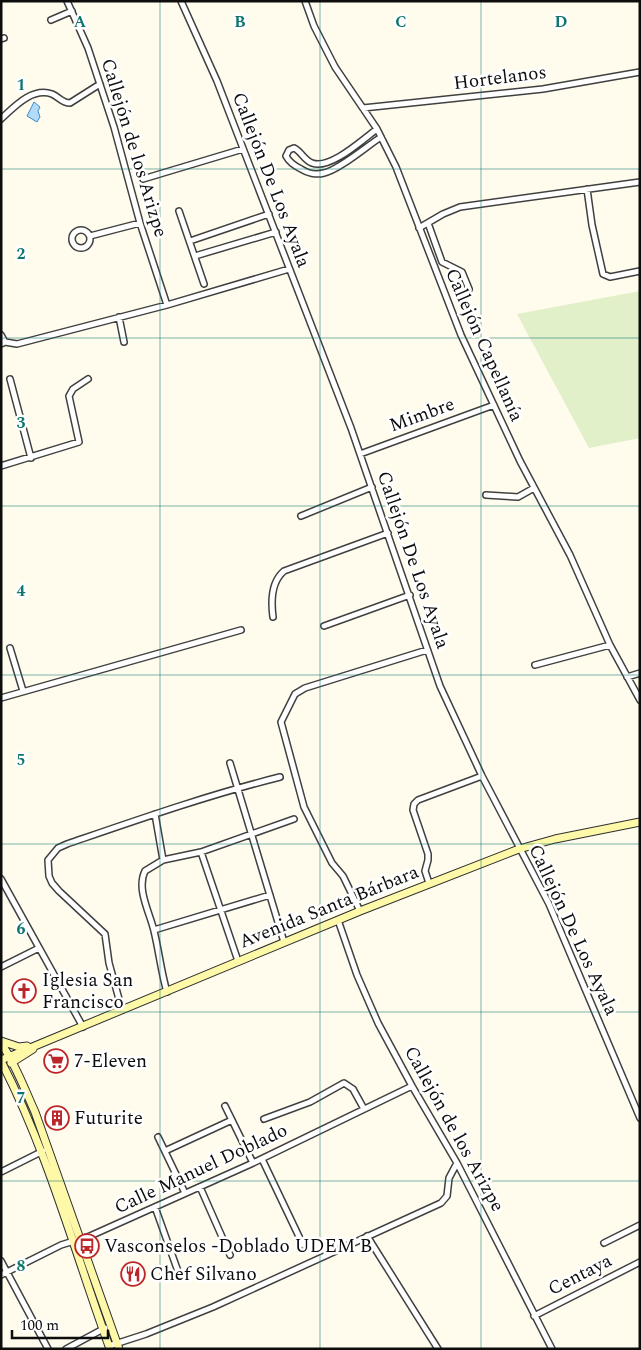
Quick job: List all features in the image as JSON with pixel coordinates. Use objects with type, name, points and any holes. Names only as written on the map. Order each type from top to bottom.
[{"type":"street","name":"Callejón de los Arizpe","points":[[68,1],[88,48],[100,84],[114,127],[140,223],[167,305]]},
{"type":"street","name":"Callejón De Los Ayala","points":[[182,1],[199,38],[269,214],[360,454],[449,708],[556,921],[640,1118]]},
{"type":"street","name":"Callejón Capellanía","points":[[305,1],[314,26],[335,67],[377,129],[396,167],[461,335],[534,488],[570,555],[610,644],[640,700]]},
{"type":"street","points":[[51,20],[72,11]]},
{"type":"street","name":"Hortelanos","points":[[363,108],[543,89],[640,72]]},
{"type":"street","points":[[1,119],[31,95],[44,92],[51,93],[66,103],[70,103],[100,84]]},
{"type":"street","points":[[377,129],[337,158],[323,165],[307,161],[294,148],[289,150],[286,156],[288,160],[302,170],[319,174],[330,171],[381,137]]},
{"type":"street","points":[[357,144],[361,150]]},
{"type":"street","points":[[143,179],[243,149]]},
{"type":"street","points":[[419,228],[460,207],[640,182]]},
{"type":"street","points":[[587,189],[592,225],[603,274],[610,278],[640,272]]},
{"type":"street","points":[[180,211],[204,284]]},
{"type":"street","points":[[190,241],[269,214]]},
{"type":"street","points":[[90,236],[140,223]]},
{"type":"street","points":[[428,223],[442,262],[462,272],[470,289]]},
{"type":"street","points":[[195,256],[276,232]]},
{"type":"street","points":[[1,334],[3,343],[16,344],[167,305],[289,270]]},
{"type":"street","points":[[119,316],[124,342]]},
{"type":"street","points":[[10,380],[31,458]]},
{"type":"street","points":[[1,466],[79,442],[68,398],[73,389],[88,380]]},
{"type":"street","name":"Mimbre","points":[[360,454],[494,405]]},
{"type":"street","points":[[301,516],[372,487]]},
{"type":"street","points":[[486,495],[518,497],[534,488]]},
{"type":"street","points":[[273,617],[272,593],[279,576],[284,571],[388,533]]},
{"type":"street","points":[[324,626],[410,596]]},
{"type":"street","points":[[1,698],[241,630]]},
{"type":"street","points":[[535,665],[610,644]]},
{"type":"street","points":[[10,648],[23,692]]},
{"type":"street","points":[[360,910],[343,876],[332,863],[304,807],[281,722],[296,694],[305,688],[428,650]]},
{"type":"street","points":[[627,677],[640,673]]},
{"type":"street","points":[[230,763],[284,942]]},
{"type":"street","points":[[429,883],[424,871],[428,854],[412,810],[414,804],[418,800],[482,776]]},
{"type":"street","points":[[122,1010],[111,971],[105,934],[52,883],[49,876],[48,860],[58,848],[67,844],[155,814],[280,777]]},
{"type":"street","points":[[155,814],[163,860]]},
{"type":"street","points":[[166,992],[154,930],[147,908],[142,879],[145,871],[163,860],[201,852],[294,819]]},
{"type":"street","name":"Avenida Santa Bárbara","points":[[2,1064],[35,1046],[429,883],[519,849],[555,839],[640,822]]},
{"type":"street","points":[[201,852],[238,962]]},
{"type":"street","points":[[1,879],[84,1027]]},
{"type":"street","points":[[154,930],[270,895]]},
{"type":"street","name":"Callejón de los Arizpe","points":[[338,920],[365,994],[412,1086],[457,1164],[552,1349]]},
{"type":"street","points":[[1,967],[39,948]]},
{"type":"street","points":[[1,1042],[19,1048],[35,1046]]},
{"type":"street","points":[[1,1042],[12,1059],[35,1112],[118,1346]]},
{"type":"street","points":[[2,1064],[41,1152],[109,1347],[118,1346],[213,1307],[444,1201],[448,1194],[449,1178],[457,1164]]},
{"type":"street","points":[[264,1119],[310,1102],[344,1083],[353,1088],[364,1109]]},
{"type":"street","name":"Calle Manuel Doblado","points":[[1,1275],[72,1240],[80,1239],[262,1159],[412,1086]]},
{"type":"street","points":[[225,1106],[253,1163]]},
{"type":"street","points":[[165,1151],[232,1120]]},
{"type":"street","points":[[158,1136],[184,1193]]},
{"type":"street","points":[[1,1172],[48,1148]]},
{"type":"street","points":[[262,1159],[303,1245]]},
{"type":"street","points":[[200,1187],[230,1254]]},
{"type":"street","points":[[155,1207],[180,1277]]},
{"type":"street","points":[[604,1243],[640,1225]]},
{"type":"street","points":[[367,1236],[438,1349]]},
{"type":"street","points":[[1,1261],[48,1349]]},
{"type":"street","name":"Centaya","points":[[534,1316],[640,1262]]},
{"type":"street","points":[[66,1349],[110,1325]]},
{"type":"green space","points":[[640,291],[640,438],[589,448],[517,314]]},
{"type":"water","points":[[34,102],[40,107],[38,111],[40,117],[37,122],[27,116]]},
{"type":"place","name":"Iglesia San Francisco","points":[[24,991]]},
{"type":"place","name":"7-Eleven","points":[[56,1061]]},
{"type":"place","name":"Futurite","points":[[57,1118]]},
{"type":"place","name":"Vasconselos -Doblado UDEM B","points":[[87,1246]]},
{"type":"place","name":"Chef Silvano","points":[[133,1274]]}]
